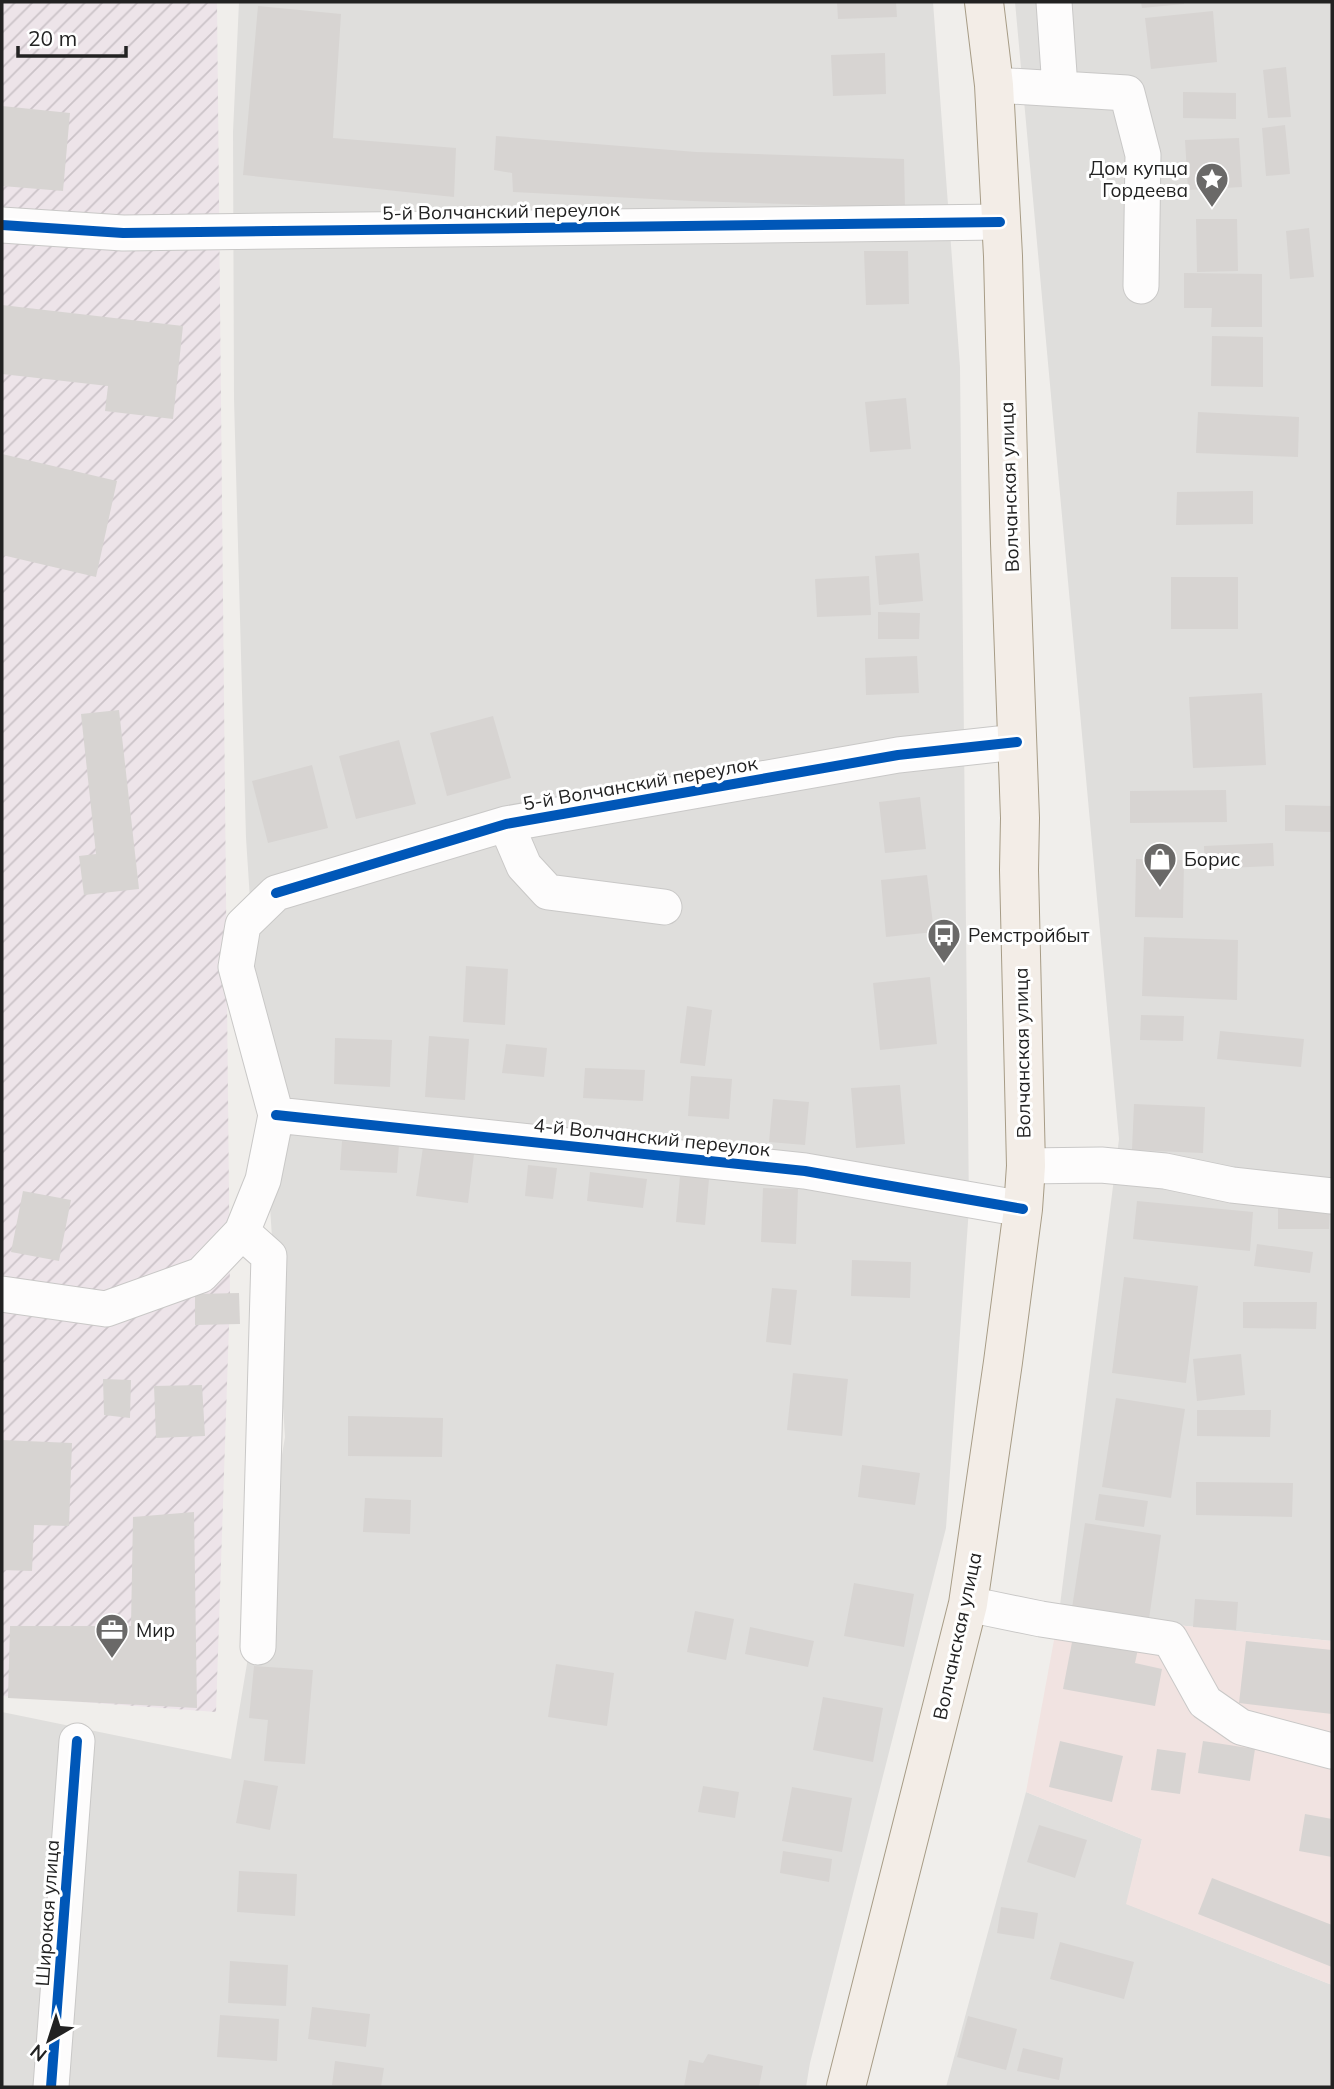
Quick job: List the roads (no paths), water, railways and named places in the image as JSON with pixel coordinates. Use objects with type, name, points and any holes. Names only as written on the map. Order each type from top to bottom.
[{"type":"main road","name":"Волчанская улица","points":[[846,2087],[968,1604],[1003,1362],[1026,1166],[1003,256],[994,85],[984,2]]},
{"type":"street","points":[[1054,2],[1060,88]]},
{"type":"street","points":[[994,85],[1127,93],[1143,155],[1141,286]]},
{"type":"street","name":"5-й Волчанский переулок","points":[[2,225],[123,233],[1000,222]]},
{"type":"street","name":"5-й Волчанский переулок","points":[[276,1115],[236,967],[243,925],[276,892],[506,824],[898,755],[1017,742]]},
{"type":"street","points":[[506,824],[524,866],[548,892],[664,907]]},
{"type":"street","points":[[2,1294],[106,1309],[201,1275],[242,1232],[263,1180],[276,1115]]},
{"type":"street","name":"4-й Волчанский переулок","points":[[276,1115],[805,1171],[1023,1209]]},
{"type":"street","points":[[1026,1166],[1101,1165],[1165,1171],[1232,1185],[1332,1196]]},
{"type":"street","points":[[242,1232],[269,1256],[258,1647]]},
{"type":"street","points":[[968,1604],[1041,1619],[1170,1639],[1205,1702],[1241,1727],[1332,1751]]},
{"type":"street","name":"Широкая улица","points":[[51,2087],[77,1741]]},
{"type":"place","name":"Дом купца Гордеева","points":[[1212,209]]},
{"type":"place","name":"Борис","points":[[1160,889]]},
{"type":"place","name":"Ремстройбыт","points":[[944,965]]},
{"type":"place","name":"Мир","points":[[112,1660]]}]
